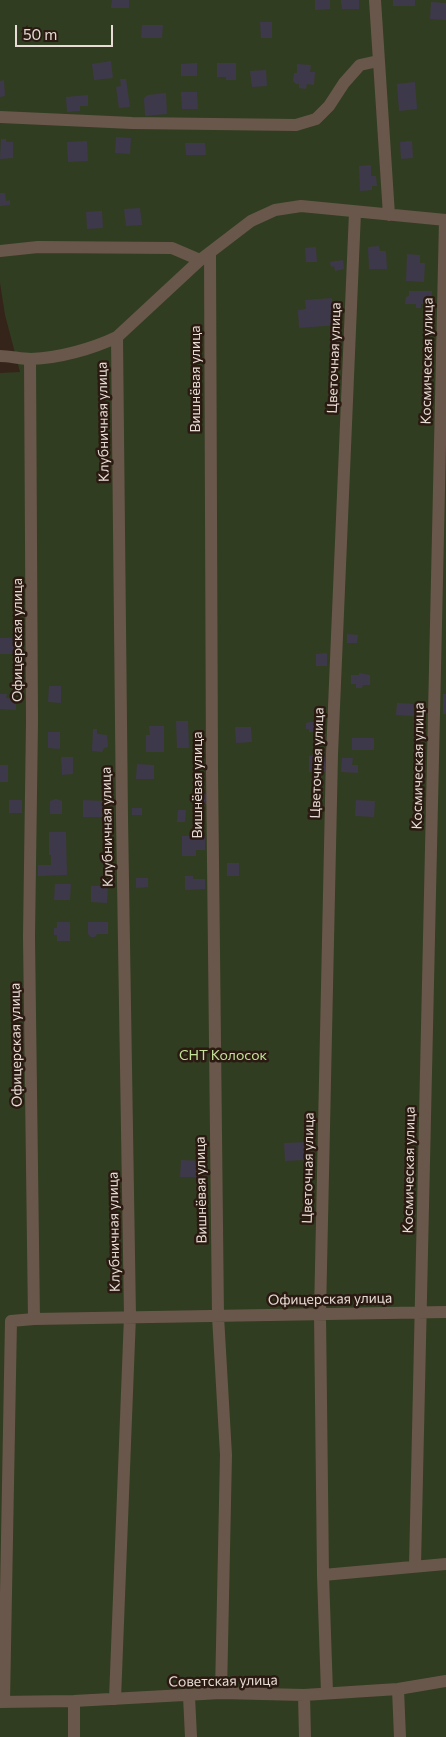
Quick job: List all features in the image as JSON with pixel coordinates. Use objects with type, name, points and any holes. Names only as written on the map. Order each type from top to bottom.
[{"type":"street","points":[[375,0],[389,215]]},
{"type":"street","points":[[0,117],[132,123],[296,125],[316,119],[329,106],[344,83],[360,66],[378,61]]},
{"type":"street","points":[[0,356],[30,359],[78,350],[104,343],[117,337],[205,257],[251,221],[275,210],[301,206],[445,220]]},
{"type":"street","name":"Цветочная улица","points":[[327,1693],[323,1575],[320,1314],[332,754],[355,212]]},
{"type":"street","name":"Космическая улица","points":[[415,1566],[445,220]]},
{"type":"street","points":[[0,251],[38,247],[172,248],[205,257]]},
{"type":"street","name":"Вишнёвая улица","points":[[205,257],[218,1316],[226,1455],[220,1693]]},
{"type":"street","name":"Клубничная улица","points":[[116,1699],[130,1316],[117,337]]},
{"type":"street","name":"Офицерская улица","points":[[30,359],[32,722],[29,937],[34,1319],[446,1312]]},
{"type":"street","points":[[2,1702],[6,1322],[34,1319]]},
{"type":"street","points":[[323,1575],[446,1564]]},
{"type":"street","name":"Советская улица","points":[[2,1702],[74,1701],[220,1693],[304,1695],[398,1690],[446,1681]]},
{"type":"street","points":[[398,1690],[400,1737]]},
{"type":"street","points":[[304,1695],[305,1737]]},
{"type":"street","points":[[189,1696],[191,1737]]},
{"type":"street","points":[[74,1701],[74,1737]]},
{"type":"green space","name":"СНТ Колосок","points":[[0,0],[446,0],[446,1737],[0,1737],[0,373],[20,372],[5,315],[0,283]]},
{"type":"building","points":[[112,0],[129,0],[129,8],[111,8]]},
{"type":"building","points":[[315,0],[330,0],[330,9],[315,10]]},
{"type":"building","points":[[341,0],[359,0],[359,9],[342,9]]},
{"type":"building","points":[[393,0],[415,0],[415,6],[393,6]]},
{"type":"building","points":[[431,2],[446,3],[446,20],[430,19]]},
{"type":"building","points":[[260,22],[272,22],[272,38],[261,38]]},
{"type":"building","points":[[142,25],[163,25],[162,38],[141,38]]},
{"type":"building","points":[[111,61],[113,78],[94,80],[92,64]]},
{"type":"building","points":[[197,63],[197,76],[181,76],[181,64]]},
{"type":"building","points":[[217,63],[236,63],[236,80],[226,80],[226,77],[217,77]]},
{"type":"building","points":[[297,64],[311,65],[310,72],[315,72],[314,85],[307,84],[306,89],[299,88],[299,84],[293,81],[294,73],[297,73]]},
{"type":"building","points":[[266,70],[267,86],[252,87],[250,71]]},
{"type":"building","points":[[120,79],[126,79],[130,107],[119,108],[116,87],[121,86]]},
{"type":"building","points":[[4,80],[5,96],[0,97],[0,81]]},
{"type":"building","points":[[415,82],[417,109],[399,111],[397,84]]},
{"type":"building","points":[[181,92],[197,92],[198,109],[182,109]]},
{"type":"building","points":[[166,93],[167,114],[145,116],[144,98],[148,95]]},
{"type":"building","points":[[88,95],[88,106],[80,106],[80,111],[67,112],[66,97]]},
{"type":"building","points":[[116,137],[131,138],[130,154],[115,153]]},
{"type":"building","points":[[1,139],[6,139],[6,142],[13,142],[13,158],[0,159]]},
{"type":"building","points":[[87,141],[88,161],[68,162],[67,142]]},
{"type":"building","points":[[412,141],[413,158],[401,159],[400,142]]},
{"type":"building","points":[[185,143],[205,143],[206,155],[186,155]]},
{"type":"building","points":[[371,165],[371,176],[376,176],[377,186],[372,186],[372,190],[360,191],[359,166]]},
{"type":"building","points":[[0,193],[5,193],[6,201],[10,200],[10,205],[0,206]]},
{"type":"building","points":[[140,208],[142,225],[126,226],[124,209]]},
{"type":"building","points":[[102,211],[103,228],[87,229],[86,212]]},
{"type":"building","points":[[379,246],[380,251],[386,251],[387,269],[369,269],[368,247]]},
{"type":"building","points":[[316,247],[317,262],[306,262],[305,248]]},
{"type":"building","points":[[407,254],[420,255],[420,263],[425,263],[424,282],[406,281]]},
{"type":"building","points":[[343,260],[344,269],[335,271],[334,266],[331,267],[330,262]]},
{"type":"building","points":[[409,291],[432,291],[432,304],[421,304],[421,308],[416,308],[416,304],[405,304]]},
{"type":"building","points":[[332,298],[333,317],[336,316],[337,325],[299,328],[298,310],[306,309],[305,300]]},
{"type":"building","points":[[347,634],[358,635],[357,643],[347,643]]},
{"type":"building","points":[[0,638],[17,638],[17,654],[0,654]]},
{"type":"building","points":[[327,653],[327,666],[316,666],[316,654]]},
{"type":"building","points":[[359,673],[370,675],[370,685],[356,688],[356,684],[351,684],[351,675],[359,675]]},
{"type":"building","points":[[49,686],[61,686],[61,703],[48,702]]},
{"type":"building","points":[[0,694],[7,694],[6,698],[16,699],[16,710],[0,709]]},
{"type":"building","points":[[443,694],[446,694],[446,714],[443,714]]},
{"type":"building","points":[[397,703],[413,704],[414,716],[396,715]]},
{"type":"building","points":[[176,721],[188,721],[189,748],[177,748]]},
{"type":"building","points":[[325,722],[325,732],[309,732],[309,729],[306,729],[306,723]]},
{"type":"building","points":[[149,726],[164,726],[164,752],[146,752],[146,735],[150,735]]},
{"type":"building","points":[[235,727],[251,727],[252,742],[236,743]]},
{"type":"building","points":[[93,729],[97,729],[97,734],[107,735],[108,747],[104,748],[102,752],[92,751]]},
{"type":"building","points":[[48,732],[60,732],[60,749],[48,748]]},
{"type":"building","points":[[352,738],[374,738],[374,750],[352,750]]},
{"type":"building","points":[[309,756],[325,756],[325,772],[309,772]]},
{"type":"building","points":[[61,757],[73,757],[73,774],[62,775]]},
{"type":"building","points":[[342,758],[353,758],[352,765],[358,765],[358,773],[341,772]]},
{"type":"building","points":[[137,764],[154,765],[154,779],[136,779]]},
{"type":"building","points":[[0,765],[8,765],[8,782],[0,782]]},
{"type":"building","points":[[197,794],[207,794],[207,804],[197,804]]},
{"type":"building","points":[[56,799],[62,801],[62,814],[50,814],[50,801]]},
{"type":"building","points":[[9,800],[22,800],[22,813],[9,813]]},
{"type":"building","points":[[83,800],[104,801],[102,817],[83,817]]},
{"type":"building","points":[[356,800],[375,801],[374,817],[355,816]]},
{"type":"building","points":[[132,808],[142,808],[142,815],[132,815]]},
{"type":"building","points":[[178,810],[186,810],[185,822],[177,822]]},
{"type":"building","points":[[49,832],[66,832],[67,875],[38,876],[38,865],[51,865]]},
{"type":"building","points":[[182,836],[205,836],[205,850],[196,850],[196,856],[182,856]]},
{"type":"building","points":[[227,863],[239,863],[239,876],[227,876]]},
{"type":"building","points":[[185,876],[193,876],[193,879],[205,879],[205,889],[185,890]]},
{"type":"building","points":[[136,878],[148,878],[148,887],[136,888]]},
{"type":"building","points":[[55,884],[71,884],[70,900],[54,900]]},
{"type":"building","points":[[91,886],[108,886],[107,903],[91,902]]},
{"type":"building","points":[[57,922],[70,922],[70,941],[57,941],[57,935],[54,935],[54,928],[57,928]]},
{"type":"building","points":[[88,922],[108,922],[108,934],[97,934],[95,937],[91,937],[88,934]]},
{"type":"building","points":[[309,1142],[310,1154],[304,1154],[304,1160],[285,1161],[284,1143]]},
{"type":"building","points":[[181,1160],[203,1161],[203,1177],[180,1177]]}]
